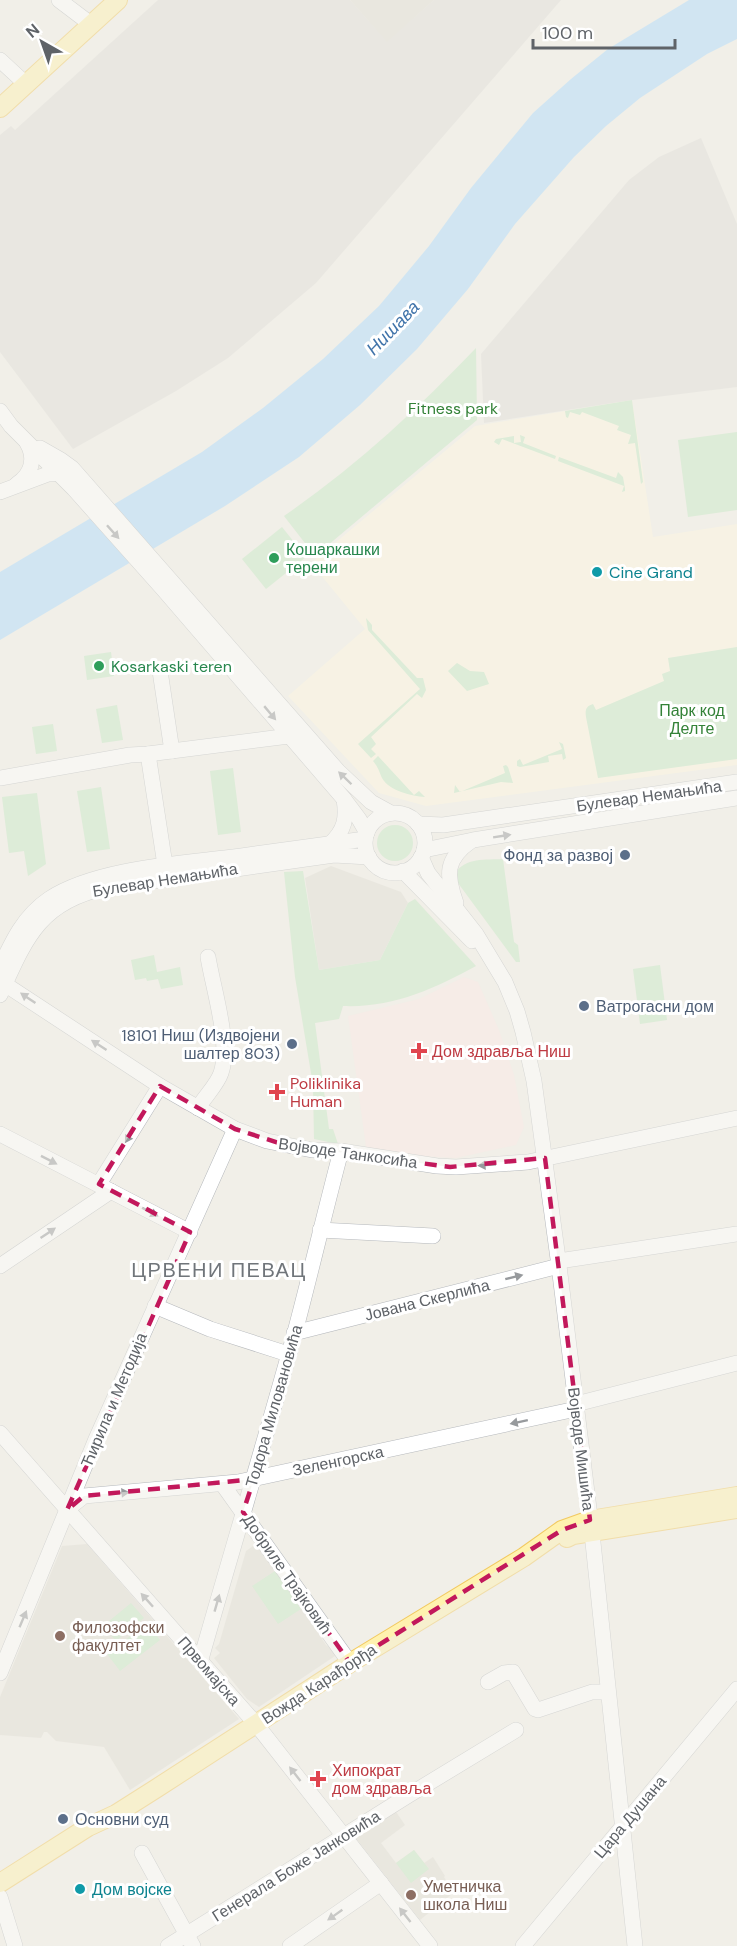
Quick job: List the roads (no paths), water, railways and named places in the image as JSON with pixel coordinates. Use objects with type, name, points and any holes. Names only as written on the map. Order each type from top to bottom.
[{"type":"main road","points":[[0,108],[118,0]]},
{"type":"main road","points":[[591,1526],[737,1496]]},
{"type":"main road","points":[[591,1526],[737,1509]]},
{"type":"main road","name":"Вожда Карађорђа","points":[[0,1883],[87,1827],[116,1814],[350,1663],[524,1557],[591,1526]]},
{"type":"main road","name":"Вожда Карађорђа","points":[[0,1897],[93,1835],[116,1814]]},
{"type":"street","points":[[59,0],[92,25]]},
{"type":"street","points":[[0,60],[27,85]]},
{"type":"street","points":[[0,411],[58,473]]},
{"type":"street","points":[[21,484],[34,477],[38,466],[38,459],[28,441]]},
{"type":"street","points":[[28,441],[62,460],[76,486],[338,771],[371,802],[391,813],[408,816],[418,824],[424,841],[422,854],[413,866],[403,871],[386,871],[376,866],[369,857],[366,836],[359,819],[167,585]]},
{"type":"street","points":[[0,492],[48,474],[58,473],[75,476],[76,486]]},
{"type":"street","points":[[21,484],[50,482],[76,486]]},
{"type":"street","points":[[160,671],[179,750]]},
{"type":"street","points":[[0,778],[130,755],[289,736]]},
{"type":"street","points":[[148,754],[165,865]]},
{"type":"street","name":"Булевар Немањића","points":[[418,824],[443,825],[737,782]]},
{"type":"street","name":"Булевар Немањића","points":[[422,854],[473,840],[737,798]]},
{"type":"street","points":[[330,844],[342,830],[345,822],[344,799]]},
{"type":"street","points":[[366,836],[374,821],[391,813]]},
{"type":"street","name":"Булевар Немањића","points":[[0,968],[20,928],[32,914],[47,900],[91,880],[165,865],[330,844],[366,836]]},
{"type":"street","points":[[459,912],[448,872],[459,850],[473,840]]},
{"type":"street","name":"Војводе Мишића","points":[[422,854],[428,873],[476,934],[490,961],[505,982],[524,1032],[534,1081],[591,1526],[635,1946]]},
{"type":"street","name":"Булевар Немањића","points":[[2,986],[33,929],[56,908],[91,891],[334,855],[369,857]]},
{"type":"street","name":"Војводе Мишића","points":[[403,871],[490,961]]},
{"type":"street","points":[[198,1108],[220,1075],[224,1056],[224,1038],[208,957]]},
{"type":"street","name":"Војводе Танкосића","points":[[2,986],[160,1086],[235,1129],[254,1137],[312,1150],[341,1151],[450,1167],[528,1162],[737,1118]]},
{"type":"street","points":[[0,1266],[105,1187],[160,1086]]},
{"type":"street","name":"Ћирила и Методија","points":[[0,1673],[155,1306],[235,1129]]},
{"type":"street","points":[[0,1134],[190,1232]]},
{"type":"street","name":"Тодора Миловановића","points":[[201,1659],[254,1479],[341,1151]]},
{"type":"street","points":[[320,1230],[433,1236]]},
{"type":"street","name":"Јована Скерлића","points":[[294,1333],[559,1264],[737,1234]]},
{"type":"street","points":[[155,1306],[210,1329],[288,1354]]},
{"type":"street","name":"Зеленгорска","points":[[67,1510],[79,1498],[89,1495],[223,1485],[254,1479],[576,1407],[737,1363]]},
{"type":"street","name":"Првомајска","points":[[0,1433],[256,1724],[430,1946]]},
{"type":"street","name":"Добриле Трајковић","points":[[223,1485],[350,1663]]},
{"type":"street","points":[[488,1682],[504,1673],[513,1672],[535,1709],[538,1710],[592,1692],[608,1692]]},
{"type":"street","name":"Цара Душана","points":[[523,1946],[737,1689]]},
{"type":"street","name":"Генерала Боже Јанковића","points":[[168,1946],[190,1940],[345,1836],[516,1730]]},
{"type":"street","points":[[142,1853],[190,1940]]},
{"type":"street","points":[[290,1946],[381,1883]]},
{"type":"street","points":[[0,1897],[15,1946]]},
{"type":"street","points":[[0,1931],[5,1946]]},
{"type":"water","name":"Нишава","points":[[689,0],[737,0],[737,39],[707,54],[640,98],[574,157],[515,224],[468,289],[417,349],[360,405],[299,457],[225,506],[0,640],[0,572],[202,452],[263,408],[323,359],[379,306],[533,113],[608,49]]},
{"type":"place","name":"Кошаркашки терени","points":[[274,558]]},
{"type":"place","name":"Cine Grand","points":[[597,572]]},
{"type":"place","name":"Kosarkaski teren","points":[[99,666]]},
{"type":"place","name":"Фонд за развој","points":[[625,855]]},
{"type":"place","name":"Ватрогасни дом","points":[[584,1006]]},
{"type":"place","name":"18101 Ниш (Издвојени шалтер 803)","points":[[292,1044]]},
{"type":"place","name":"Дом здравља Ниш","points":[[419,1051]]},
{"type":"place","name":"Poliklinika Human","points":[[277,1092]]},
{"type":"place","name":"Филозофски факултет","points":[[60,1636]]},
{"type":"place","name":"Хипократ дом здравља","points":[[318,1779]]},
{"type":"place","name":"Основни суд","points":[[63,1819]]},
{"type":"place","name":"Дом војске","points":[[80,1889]]},
{"type":"place","name":"Уметничка школа Ниш","points":[[411,1895]]},
{"type":"district","name":"ЦРВЕНИ ПЕВАЦ","points":[[219,1270]]},
{"type":"park label","name":"Fitness park","points":[[453,408]]},
{"type":"park label","name":"Парк код Делте","points":[[692,719]]}]
